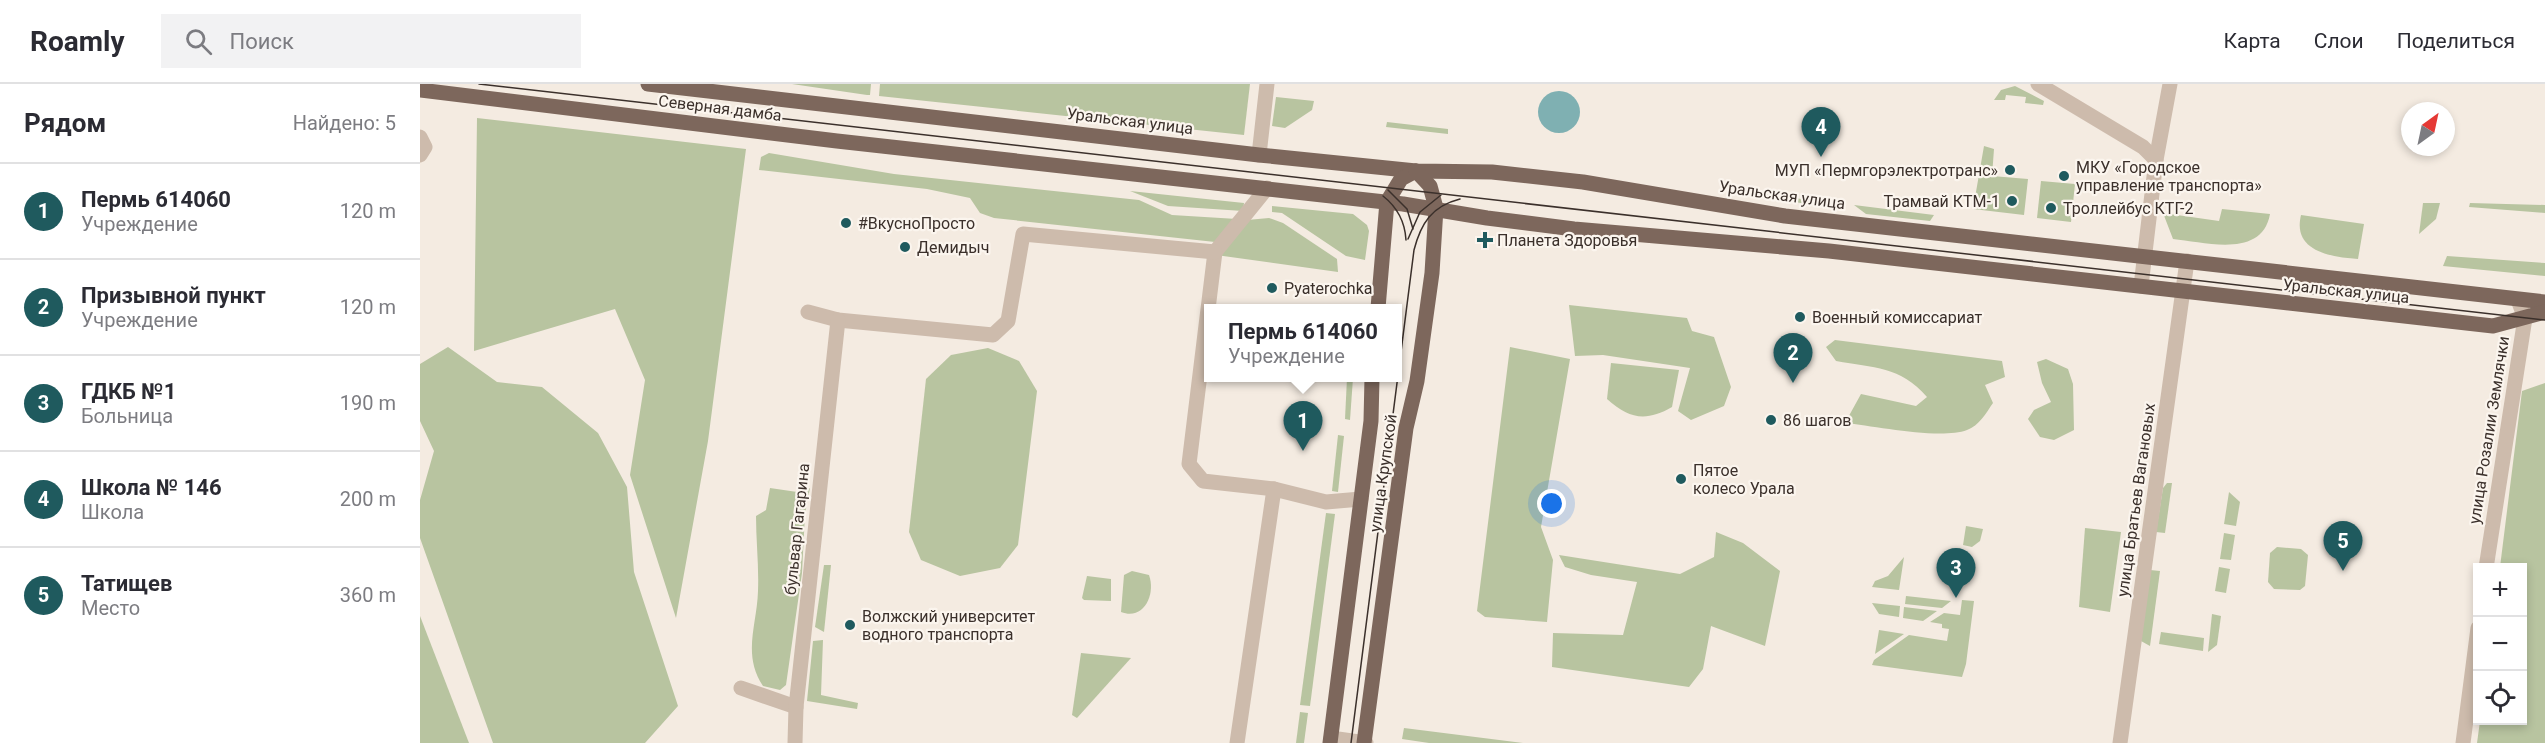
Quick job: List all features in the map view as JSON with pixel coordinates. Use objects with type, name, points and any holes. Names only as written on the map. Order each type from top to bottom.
[{"type":"main road","name":"Северная дамба","points":[[648,84],[841,106]]},
{"type":"main road","name":"Северная дамба","points":[[420,90],[837,141]]},
{"type":"main road","name":"Уральская улица","points":[[841,106],[1416,171],[1492,172],[1583,182],[1785,216],[2545,302]]},
{"type":"main road","name":"Уральская улица","points":[[837,141],[1387,202],[1574,229],[1722,240],[2493,326],[2545,312]]},
{"type":"main road","points":[[1378,304],[1387,202],[1401,179],[1416,171],[1430,186],[1436,208]]},
{"type":"main road","name":"улица Крупской","points":[[1364,743],[1406,428],[1417,381],[1432,273],[1436,208]]},
{"type":"main road","name":"улица Крупской","points":[[1331,740],[1371,422],[1372,382]]},
{"type":"street","points":[[1259,154],[1267,84]]},
{"type":"street","points":[[2038,84],[2143,147],[2156,160]]},
{"type":"street","points":[[2141,286],[2156,160],[2170,84]]},
{"type":"street","points":[[420,136],[424,147],[420,155]]},
{"type":"street","points":[[1209,304],[1215,252],[1267,188]]},
{"type":"street","points":[[808,312],[838,320],[993,335],[1008,321],[1023,234],[1215,252]]},
{"type":"street","name":"улица Братьев Вагановых","points":[[2120,743],[2187,261]]},
{"type":"street","name":"улица Розалии Землячки","points":[[2487,563],[2525,318],[2518,300]]},
{"type":"street","name":"бульвар Гагарина","points":[[795,743],[795,707],[838,320]]},
{"type":"street","points":[[1204,342],[1189,464],[1203,481],[1274,489],[1326,502],[1361,499]]},
{"type":"street","points":[[1237,743],[1274,489]]},
{"type":"street","points":[[2463,743],[2473,666]]},
{"type":"street","points":[[741,688],[795,707]]},
{"type":"street","points":[[1331,740],[1364,743]]},
{"type":"green space","points":[[792,84],[871,84],[870,95],[867,95]]},
{"type":"green space","points":[[880,84],[1250,84],[1244,135],[879,96]]},
{"type":"green space","points":[[2015,86],[2044,101],[2043,105],[2025,103],[2026,97],[2006,95],[2005,100],[1994,100],[2001,90]]},
{"type":"green space","points":[[1276,97],[1314,101],[1312,110],[1285,128],[1272,126]]},
{"type":"green space","points":[[477,118],[746,149],[708,441],[676,618],[630,475],[645,380],[615,309],[474,351]]},
{"type":"green space","points":[[1387,122],[1448,129],[1448,134],[1386,127]]},
{"type":"green space","points":[[1984,146],[1994,149],[1992,176],[2028,179],[2024,215],[1973,209]]},
{"type":"green space","points":[[769,153],[894,174],[1139,200],[1172,215],[1237,219],[1215,242],[994,218],[980,213],[970,198],[927,189],[759,170],[761,157]]},
{"type":"green space","points":[[2041,181],[2075,184],[2071,222],[2037,218]]},
{"type":"green space","points":[[1130,191],[1244,203],[1243,211],[1168,206]]},
{"type":"green space","points":[[1758,192],[1838,205],[1833,209],[1758,195]]},
{"type":"green space","points":[[2423,203],[2440,203],[2436,219],[2419,234]]},
{"type":"green space","points":[[2470,203],[2545,205],[2545,213],[2469,207]]},
{"type":"green space","points":[[1854,205],[1934,215],[1930,221],[1866,214]]},
{"type":"green space","points":[[1272,206],[1353,214],[1367,225],[1369,231],[1365,260],[1346,256],[1282,213],[1272,212]]},
{"type":"green space","points":[[2222,209],[2270,214],[2265,228],[2256,237],[2230,245],[2173,239],[2163,213],[2219,221]]},
{"type":"green space","points":[[2301,215],[2364,224],[2358,259],[2326,254],[2308,245],[2302,237]]},
{"type":"green space","points":[[1269,218],[1283,223],[1337,259],[1338,272],[1216,255],[1247,220]]},
{"type":"green space","points":[[2447,256],[2545,263],[2545,276],[2443,266]]},
{"type":"green space","points":[[1569,305],[1687,318],[1692,331],[1714,337],[1731,387],[1724,406],[1691,420],[1678,411],[1690,368],[1603,355],[1575,356]]},
{"type":"green space","points":[[1835,340],[2002,361],[2005,377],[1985,385],[1993,403],[1979,422],[1967,430],[1941,434],[1845,423],[1861,394],[1916,406],[1927,397],[1907,379],[1886,370],[1836,361],[1826,347]]},
{"type":"green space","points":[[448,347],[497,382],[542,387],[598,433],[627,487],[634,572],[678,706],[645,743],[493,743],[420,538],[420,500],[434,451],[420,421],[420,364]]},
{"type":"green space","points":[[1510,347],[1570,359],[1541,527],[1553,560],[1547,622],[1485,617],[1477,611]]},
{"type":"green space","points":[[988,348],[1019,361],[1037,391],[1018,545],[1000,568],[960,576],[921,560],[909,532],[926,379],[951,355]]},
{"type":"green space","points":[[2046,359],[2068,369],[2073,384],[2074,430],[2054,440],[2040,437],[2028,419],[2034,410],[2051,402],[2042,383],[2037,362]]},
{"type":"green space","points":[[1611,363],[1679,370],[1672,407],[1654,415],[1638,416],[1615,406],[1607,399]]},
{"type":"green space","points":[[1347,382],[1353,382],[1350,420],[1345,419]]},
{"type":"green space","points":[[2545,383],[2545,743],[2477,743],[2479,725],[2527,725],[2527,563],[2500,563],[2522,391]]},
{"type":"green space","points":[[1338,435],[1344,436],[1338,492],[1332,491]]},
{"type":"green space","points":[[2167,483],[2172,483],[2165,533],[2156,532],[2163,488]]},
{"type":"green space","points":[[770,488],[804,493],[810,488],[805,514],[802,573],[786,685],[780,690],[763,686],[753,663],[752,651],[758,591],[756,516],[766,510]]},
{"type":"green space","points":[[2229,492],[2240,502],[2236,526],[2224,524]]},
{"type":"green space","points":[[1326,513],[1335,514],[1310,706],[1300,705]]},
{"type":"green space","points":[[1966,526],[1983,529],[1980,541],[1972,547],[1963,545]]},
{"type":"green space","points":[[2085,528],[2121,532],[2110,612],[2079,607]]},
{"type":"green space","points":[[1716,532],[1743,543],[1780,571],[1765,646],[1711,626],[1703,669],[1689,687],[1552,667],[1553,633],[1623,635],[1637,582],[1591,575],[1565,567],[1559,555],[1680,574],[1714,557]]},
{"type":"green space","points":[[2224,533],[2235,535],[2231,560],[2220,559]]},
{"type":"green space","points":[[2277,547],[2301,549],[2308,555],[2305,586],[2300,590],[2274,589],[2268,582],[2270,553]]},
{"type":"green space","points":[[1904,557],[1899,590],[1872,587],[1875,581],[1888,576]]},
{"type":"green space","points":[[824,565],[831,565],[824,632],[815,627]]},
{"type":"green space","points":[[2219,567],[2230,569],[2226,593],[2215,591]]},
{"type":"green space","points":[[2150,570],[2160,571],[2150,646],[2141,641]]},
{"type":"green space","points":[[1132,571],[1149,575],[1151,590],[1142,609],[1129,614],[1121,612],[1124,575]]},
{"type":"green space","points":[[1087,576],[1111,579],[1111,601],[1082,598]]},
{"type":"green space","points":[[1906,596],[1951,601],[1942,608],[1905,604]]},
{"type":"green space","points":[[1962,600],[1974,601],[1966,664],[1962,677],[1872,665],[1874,660],[1909,635],[1947,641],[1949,629],[1942,628],[1942,624],[1930,622],[1944,613],[1960,615]]},
{"type":"green space","points":[[1872,603],[1900,606],[1899,617],[1879,614]]},
{"type":"green space","points":[[1904,607],[1937,611],[1923,621],[1903,618]]},
{"type":"green space","points":[[2212,614],[2221,616],[2217,645],[2208,652]]},
{"type":"green space","points":[[420,616],[469,743],[420,743]]},
{"type":"green space","points":[[1879,630],[1904,634],[1875,654]]},
{"type":"green space","points":[[2161,632],[2204,638],[2203,651],[2159,644]]},
{"type":"green space","points":[[823,640],[821,695],[858,703],[857,709],[807,701],[813,641]]},
{"type":"green space","points":[[1081,653],[1131,658],[1077,718],[1072,715]]},
{"type":"green space","points":[[1300,712],[1308,713],[1304,743],[1296,743]]},
{"type":"green space","points":[[1404,728],[1523,743],[1429,743],[1402,739]]},
{"type":"water","points":[[1559,91],[1574,97],[1580,112],[1574,127],[1559,133],[1544,127],[1538,112],[1544,97]]},
{"type":"tram line","points":[[479,84],[2545,320]]},
{"type":"tram line","points":[[1388,190],[1407,209],[1413,229]]},
{"type":"tram line","points":[[1408,239],[1420,212],[1441,195]]},
{"type":"tram line","points":[[1383,196],[1399,215],[1406,240]]},
{"type":"tram line","points":[[1402,344],[1414,250],[1420,232],[1435,211],[1460,199]]},
{"type":"tram line","points":[[1351,743],[1397,382]]},
{"type":"place","name":"Школа № 146","points":[[1821,157]]},
{"type":"place","name":"МУП «Пермгорэлектротранс»","points":[[2010,170]]},
{"type":"place","name":"МКУ «Городское управление транспорта»","points":[[2064,176]]},
{"type":"place","name":"Трамвай КТМ-1","points":[[2012,201]]},
{"type":"place","name":"Троллейбус КТГ-2","points":[[2051,208]]},
{"type":"place","name":"#ВкусноПросто","points":[[846,223]]},
{"type":"place","name":"Планета Здоровья","points":[[1485,240]]},
{"type":"place","name":"Демидыч","points":[[905,247]]},
{"type":"place","name":"Pyaterochka","points":[[1272,288]]},
{"type":"place","name":"Военный комиссариат","points":[[1800,317]]},
{"type":"place","name":"Призывной пункт","points":[[1793,383]]},
{"type":"place","name":"86 шагов","points":[[1771,420]]},
{"type":"place","name":"Пермь 614060","points":[[1303,451]]},
{"type":"place","name":"Пятое колесо Урала","points":[[1681,479]]},
{"type":"place","name":"Татищев","points":[[2343,571]]},
{"type":"place","name":"ГДКБ №1","points":[[1956,598]]},
{"type":"place","name":"Волжский университет водного транспорта","points":[[850,625]]}]
